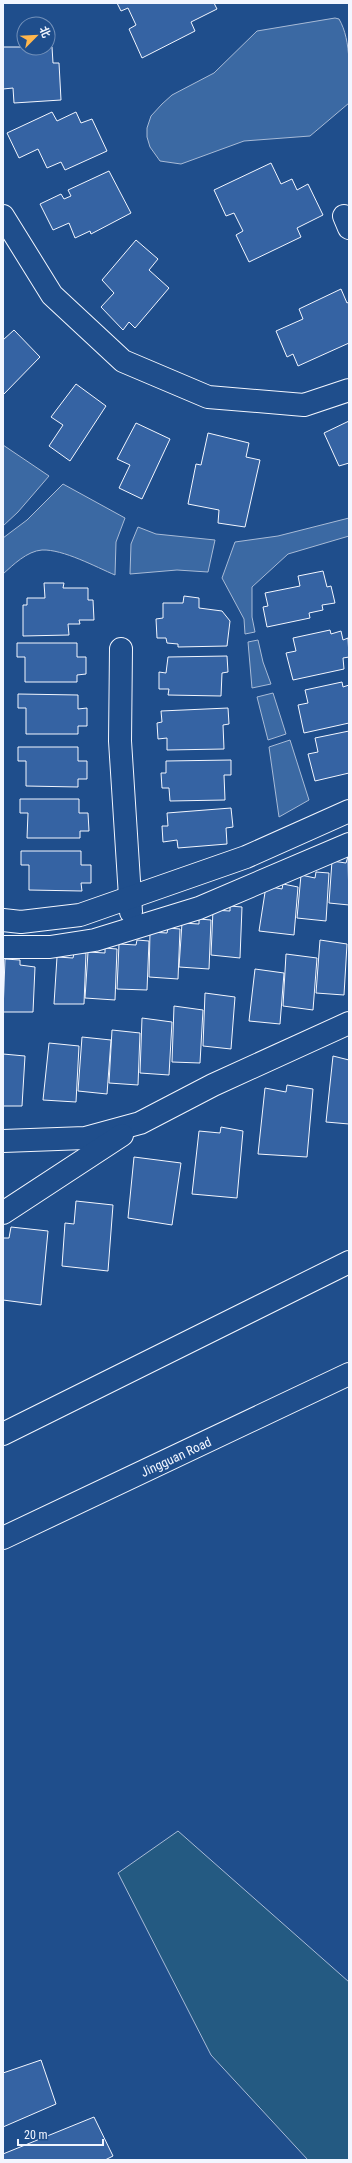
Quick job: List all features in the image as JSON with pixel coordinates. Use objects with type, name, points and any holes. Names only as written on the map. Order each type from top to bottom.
[{"type":"street","points":[[3,216],[52,295],[123,361],[208,396],[304,405],[349,390]]},
{"type":"street","points":[[121,649],[120,741],[129,899],[134,927]]},
{"type":"street","points":[[3,920],[21,922],[80,914],[129,899],[246,857],[349,811]]},
{"type":"street","points":[[3,946],[50,947],[95,940],[199,908],[349,844]]},
{"type":"street","points":[[3,1213],[140,1123],[213,1085],[349,1023]]},
{"type":"street","points":[[3,1141],[85,1138],[140,1123]]},
{"type":"street","points":[[3,1434],[349,1262]]},
{"type":"street","name":"Jingguan Road","points":[[3,1538],[349,1374]]},
{"type":"shaded area","points":[[335,18],[339,19],[343,28],[348,48],[349,103],[310,136],[244,141],[181,164],[160,161],[150,147],[147,137],[147,128],[151,116],[172,95],[214,73],[257,31]]},
{"type":"shaded area","points":[[3,445],[49,476],[18,512],[3,526]]},
{"type":"shaded area","points":[[63,484],[125,518],[116,542],[115,575],[69,555],[50,550],[42,550],[31,553],[3,574],[3,538],[27,520]]},
{"type":"shaded area","points":[[349,518],[349,536],[288,554],[252,587],[252,617],[255,632],[245,634],[244,619],[222,578],[235,542],[278,536]]},
{"type":"shaded area","points":[[138,527],[156,534],[215,540],[208,572],[177,570],[130,574],[131,544]]},
{"type":"shaded area","points":[[258,640],[263,662],[271,684],[252,688],[248,642]]},
{"type":"shaded area","points":[[273,693],[286,734],[268,740],[257,697]]},
{"type":"shaded area","points":[[290,740],[309,800],[279,817],[269,747]]},
{"type":"shaded area","points":[[178,1831],[349,1982],[349,2160],[308,2160],[211,2055],[118,1873]]},
{"type":"building","points":[[117,3],[214,3],[217,9],[191,22],[195,31],[142,58],[129,29],[136,25],[128,8],[121,11]]},
{"type":"building","points":[[3,47],[16,47],[16,56],[53,56],[53,63],[59,63],[61,100],[14,103],[13,88],[3,89]]},
{"type":"building","points":[[52,112],[57,121],[76,112],[81,123],[92,119],[107,151],[65,170],[61,162],[47,168],[38,149],[19,158],[7,133]]},
{"type":"building","points":[[271,163],[281,184],[292,179],[297,190],[308,184],[323,215],[297,228],[301,237],[249,262],[236,235],[243,231],[234,213],[226,216],[214,190]]},
{"type":"building","points":[[109,171],[131,213],[91,234],[90,231],[75,238],[69,223],[53,230],[40,204],[61,194],[64,199],[71,196],[68,190]]},
{"type":"building","points":[[136,240],[158,259],[149,270],[169,288],[135,328],[129,322],[123,330],[101,307],[114,293],[102,280]]},
{"type":"building","points":[[341,289],[347,303],[349,302],[349,343],[298,366],[293,354],[287,357],[276,331],[303,319],[299,309]]},
{"type":"building","points":[[14,330],[40,357],[3,395],[3,340]]},
{"type":"building","points":[[76,384],[106,406],[70,461],[49,446],[63,425],[51,417]]},
{"type":"building","points":[[349,421],[349,463],[339,466],[324,433]]},
{"type":"building","points":[[136,423],[170,439],[142,499],[119,488],[130,465],[117,459]]},
{"type":"building","points":[[208,433],[249,443],[246,457],[260,460],[245,527],[218,523],[219,510],[188,504],[196,464],[201,465]]},
{"type":"building","points":[[323,571],[327,587],[331,586],[335,603],[322,605],[323,610],[309,613],[310,618],[267,627],[263,607],[268,606],[265,593],[300,586],[298,576]]},
{"type":"building","points":[[44,583],[64,583],[63,588],[88,588],[88,600],[93,600],[94,620],[79,620],[80,624],[68,624],[69,635],[23,636],[23,605],[27,605],[27,598],[45,598]]},
{"type":"building","points":[[184,596],[199,598],[199,608],[222,611],[230,621],[227,646],[178,647],[178,644],[167,643],[166,638],[157,638],[156,619],[163,618],[163,603],[183,603]]},
{"type":"building","points":[[330,630],[331,634],[341,631],[343,640],[348,638],[349,657],[343,658],[344,669],[293,680],[286,653],[296,651],[293,638]]},
{"type":"building","points":[[17,643],[77,643],[77,657],[86,657],[86,674],[77,675],[77,682],[25,682],[25,657],[17,657]]},
{"type":"building","points":[[227,656],[228,672],[222,673],[221,696],[168,695],[169,689],[159,689],[159,672],[166,673],[168,657]]},
{"type":"building","points":[[342,682],[343,687],[349,685],[349,723],[304,733],[298,705],[308,703],[305,690]]},
{"type":"building","points":[[18,694],[78,695],[78,709],[87,708],[87,726],[78,726],[78,734],[26,734],[26,708],[18,708]]},
{"type":"building","points":[[228,708],[229,724],[223,725],[224,749],[167,750],[167,738],[158,739],[157,723],[162,722],[161,711]]},
{"type":"building","points":[[349,731],[349,773],[315,781],[308,754],[318,752],[315,738]]},
{"type":"building","points":[[18,747],[78,747],[78,761],[87,761],[87,779],[78,779],[78,787],[26,786],[26,761],[18,761]]},
{"type":"building","points":[[231,760],[231,775],[224,775],[225,800],[170,801],[169,788],[162,788],[161,773],[166,773],[166,761]]},
{"type":"building","points":[[20,799],[79,799],[79,813],[88,813],[89,831],[80,831],[80,838],[27,838],[28,813],[20,813]]},
{"type":"building","points":[[231,808],[233,827],[226,828],[227,844],[178,848],[177,840],[163,842],[162,826],[168,826],[167,813]]},
{"type":"building","points":[[21,851],[81,851],[81,865],[91,865],[91,883],[81,883],[82,891],[29,890],[29,865],[21,865]]},
{"type":"building","points":[[348,856],[349,905],[329,903],[332,861],[346,863]]},
{"type":"building","points":[[316,872],[329,873],[326,921],[297,918],[301,875],[315,878]]},
{"type":"building","points":[[283,884],[298,887],[294,935],[259,931],[266,886],[282,889]]},
{"type":"building","points":[[230,906],[242,907],[240,958],[211,955],[213,910],[230,911]]},
{"type":"building","points":[[199,919],[211,920],[209,969],[179,967],[182,923],[199,924]]},
{"type":"building","points":[[168,928],[180,929],[178,979],[149,977],[150,932],[167,933]]},
{"type":"building","points":[[137,940],[149,941],[147,990],[117,989],[119,944],[136,945]]},
{"type":"building","points":[[320,940],[347,944],[344,995],[316,993]]},
{"type":"building","points":[[105,948],[117,949],[115,1000],[85,998],[88,952],[105,953]]},
{"type":"building","points":[[74,953],[86,953],[84,1004],[54,1004],[57,957],[73,958]]},
{"type":"building","points":[[286,954],[317,958],[313,1010],[283,1006]]},
{"type":"building","points":[[5,959],[20,960],[20,965],[35,967],[33,1012],[3,1012]]},
{"type":"building","points":[[255,969],[284,973],[280,1024],[249,1021]]},
{"type":"building","points":[[205,993],[235,997],[231,1049],[203,1046]]},
{"type":"building","points":[[174,1006],[203,1010],[200,1063],[172,1062]]},
{"type":"building","points":[[142,1018],[172,1022],[169,1075],[140,1073]]},
{"type":"building","points":[[112,1030],[140,1033],[138,1085],[109,1083]]},
{"type":"building","points":[[82,1037],[111,1040],[107,1094],[78,1091]]},
{"type":"building","points":[[49,1043],[79,1046],[76,1102],[43,1100]]},
{"type":"building","points":[[3,1054],[25,1056],[22,1106],[3,1106]]},
{"type":"building","points":[[333,1056],[349,1060],[349,1124],[326,1122]]},
{"type":"building","points":[[287,1085],[313,1089],[307,1157],[258,1154],[265,1088],[286,1092]]},
{"type":"building","points":[[221,1127],[243,1131],[237,1198],[192,1194],[199,1131],[220,1133]]},
{"type":"building","points":[[134,1157],[181,1163],[172,1225],[128,1218]]},
{"type":"building","points":[[76,1201],[113,1205],[108,1271],[62,1266],[65,1223],[74,1224]]},
{"type":"building","points":[[11,1227],[48,1231],[41,1305],[3,1300],[3,1238],[9,1238]]},
{"type":"building","points":[[41,2060],[56,2104],[3,2127],[3,2073]]},
{"type":"building","points":[[94,2117],[113,2156],[105,2160],[3,2160],[3,2154]]}]
